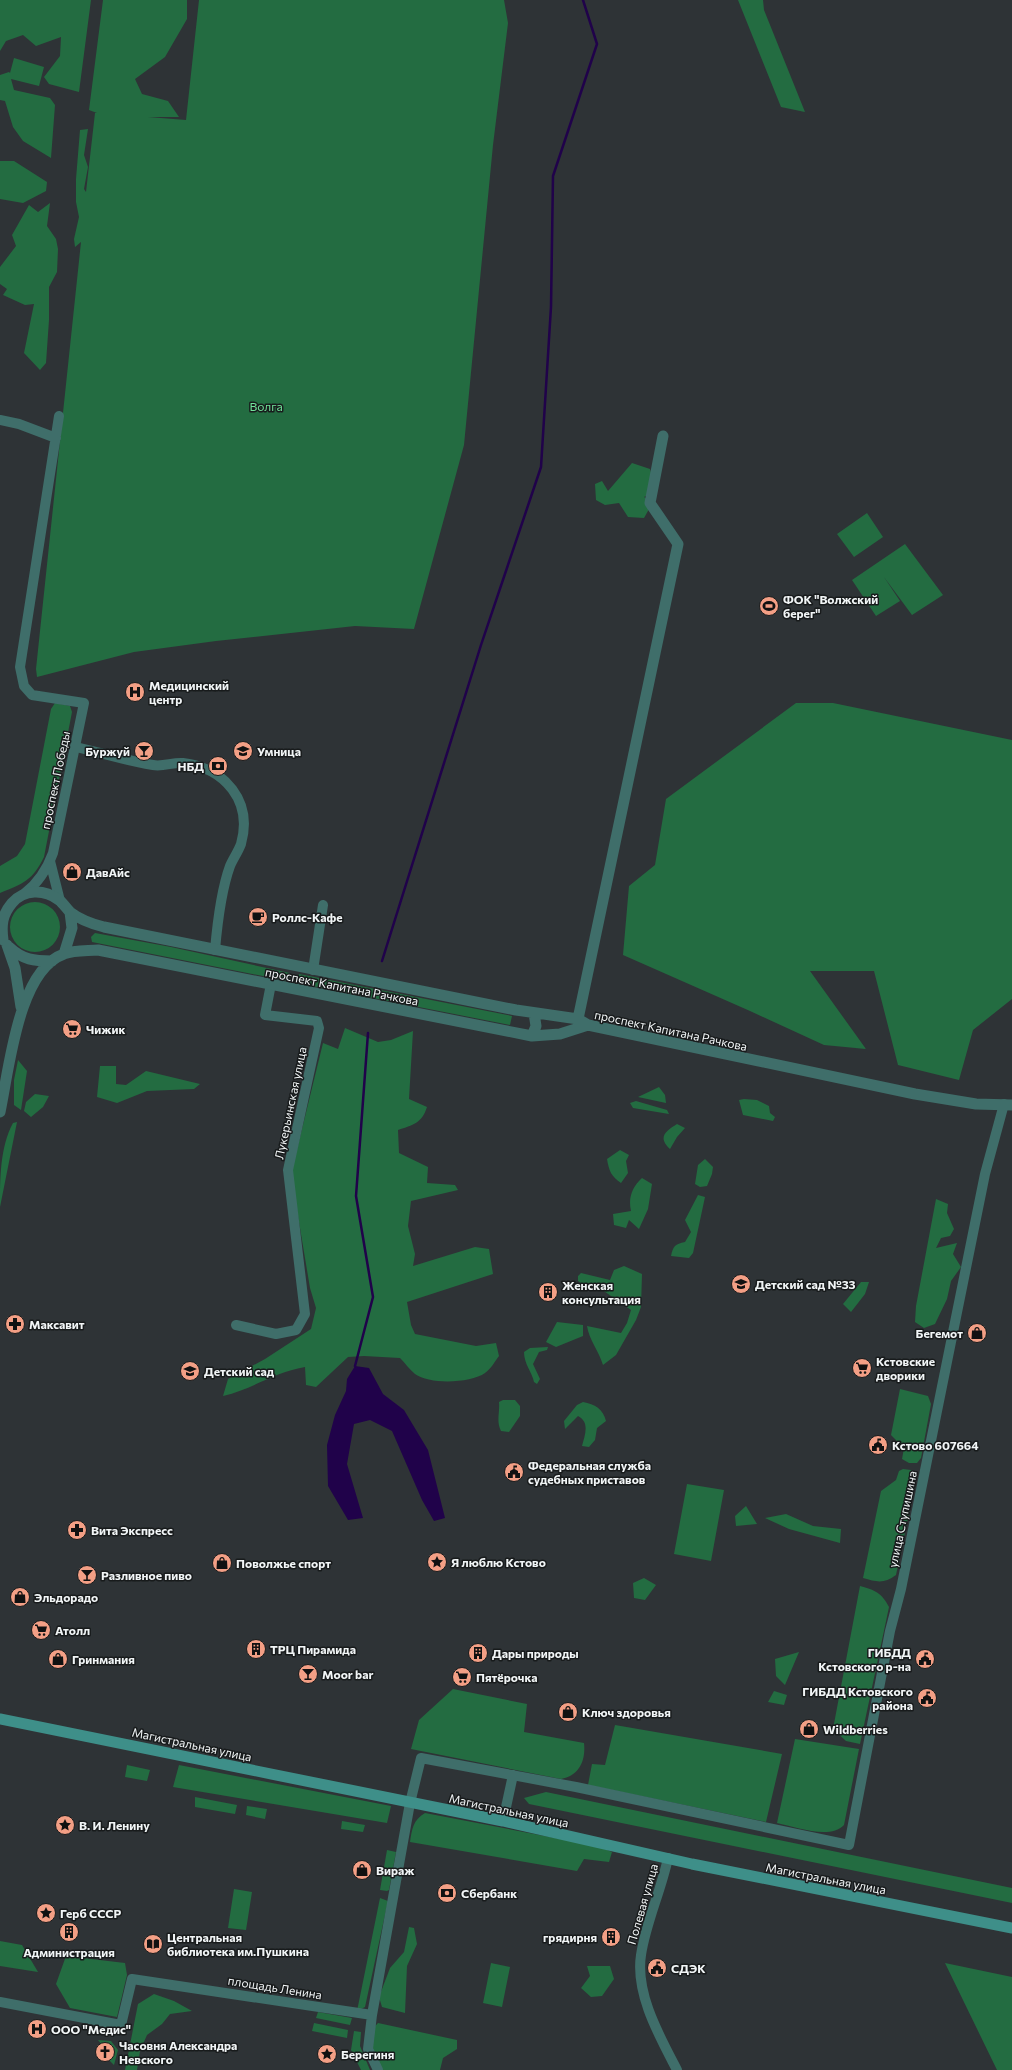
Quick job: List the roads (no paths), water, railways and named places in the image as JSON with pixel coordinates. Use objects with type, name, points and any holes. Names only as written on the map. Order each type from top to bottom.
[{"type":"main road","name":"Магистральная улица","points":[[0,1719],[503,1821],[668,1858],[1012,1928]]},
{"type":"street","points":[[0,420],[19,424],[56,438],[59,416]]},
{"type":"street","points":[[50,861],[60,900],[70,912],[82,919],[104,927],[312,970],[583,1022],[678,544],[650,503],[663,436]]},
{"type":"street","name":"проспект Победы","points":[[50,861],[76,747],[84,704],[32,695],[24,686],[20,667],[56,438]]},
{"type":"street","points":[[76,747],[155,766],[181,762],[202,766],[220,776],[235,790],[243,819],[241,844],[230,867],[217,931],[215,950]]},
{"type":"street","points":[[0,903],[15,899],[25,893],[33,886],[50,861]]},
{"type":"street","points":[[25,893],[37,892],[60,900]]},
{"type":"street","points":[[15,899],[7,908],[2,920],[4,941],[15,968],[20,990],[21,1012]]},
{"type":"street","points":[[312,970],[323,905]]},
{"type":"street","points":[[0,1112],[21,1012],[30,988],[38,976],[52,961],[64,954],[72,928],[70,912]]},
{"type":"street","points":[[4,941],[18,955],[29,961],[52,961]]},
{"type":"street","name":"проспект Капитана Рачкова","points":[[64,954],[98,950],[532,1036],[560,1034],[583,1022],[915,1094],[976,1104],[1008,1105],[985,1174]]},
{"type":"street","name":"Лукерьинская улица","points":[[236,1325],[276,1334],[296,1330],[306,1314],[288,1170],[319,1028],[317,1021],[265,1015],[271,984]]},
{"type":"street","points":[[532,1036],[536,1026],[534,1013]]},
{"type":"street","name":"улица Ступишина","points":[[513,1775],[849,1845],[890,1631],[901,1589],[985,1174]]},
{"type":"street","points":[[378,2070],[368,2049],[372,2015],[410,1803],[421,1758],[513,1775],[503,1821]]},
{"type":"street","name":"Полевая улица","points":[[668,1858],[647,1928],[641,1956],[641,1971],[644,1998],[660,2036],[677,2070]]},
{"type":"street","name":"площадь Ленина","points":[[0,2002],[121,2025],[132,1978],[372,2015]]},
{"type":"waterway","points":[[382,961],[481,645],[541,467],[551,307],[553,176],[597,44],[583,0]]},
{"type":"waterway","points":[[355,1366],[373,1297],[356,1196],[368,1033]]},
{"type":"place","name":"ФОК \"Волжский берег\"","points":[[769,606]]},
{"type":"place","name":"Медицинский центр","points":[[135,692]]},
{"type":"place","name":"Буржуй","points":[[144,751]]},
{"type":"place","name":"Умница","points":[[243,751]]},
{"type":"place","name":"НБД","points":[[218,766]]},
{"type":"place","name":"ДавАйс","points":[[72,872]]},
{"type":"place","name":"Роллс-Кафе","points":[[258,917]]},
{"type":"place","name":"Чижик","points":[[72,1029]]},
{"type":"place","name":"Детский сад №33","points":[[741,1284]]},
{"type":"place","name":"Женская консультация","points":[[548,1292]]},
{"type":"place","name":"Максавит","points":[[15,1324]]},
{"type":"place","name":"Бегемот","points":[[977,1333]]},
{"type":"place","name":"Кстовские дворики","points":[[862,1368]]},
{"type":"place","name":"Детский сад","points":[[190,1371]]},
{"type":"place","name":"Кстово 607664","points":[[878,1445]]},
{"type":"place","name":"Федеральная служба судебных приставов","points":[[514,1472]]},
{"type":"place","name":"Вита Экспресс","points":[[77,1530]]},
{"type":"place","name":"Я люблю Кстово","points":[[437,1562]]},
{"type":"place","name":"Поволжье спорт","points":[[222,1563]]},
{"type":"place","name":"Разливное пиво","points":[[87,1575]]},
{"type":"place","name":"Эльдорадо","points":[[20,1597]]},
{"type":"place","name":"Атолл","points":[[41,1630]]},
{"type":"place","name":"ТРЦ Пирамида","points":[[256,1649]]},
{"type":"place","name":"Дары природы","points":[[478,1653]]},
{"type":"place","name":"Гринмания","points":[[58,1659]]},
{"type":"place","name":"ГИБДД Кстовского р-на","points":[[925,1659]]},
{"type":"place","name":"Moor bar","points":[[308,1674]]},
{"type":"place","name":"Пятёрочка","points":[[462,1677]]},
{"type":"place","name":"ГИБДД Кстовского района","points":[[927,1698]]},
{"type":"place","name":"Ключ здоровья","points":[[568,1712]]},
{"type":"place","name":"Wildberries","points":[[809,1729]]},
{"type":"place","name":"В. И. Ленину","points":[[65,1825]]},
{"type":"place","name":"Вираж","points":[[362,1870]]},
{"type":"place","name":"Сбербанк","points":[[447,1893]]},
{"type":"place","name":"Герб СССР","points":[[46,1913]]},
{"type":"place","name":"Администрация","points":[[69,1932]]},
{"type":"place","name":"грядирня","points":[[611,1937]]},
{"type":"place","name":"Центральная библиотека им.Пушкина","points":[[153,1944]]},
{"type":"place","name":"СДЭК","points":[[657,1968]]},
{"type":"place","name":"ООО \"Медис\"","points":[[37,2029]]},
{"type":"place","name":"Часовня Александра Невского","points":[[105,2052]]},
{"type":"place","name":"Берегиня","points":[[327,2054]]},
{"type":"park label","name":"Волга","points":[[266,406]]}]
